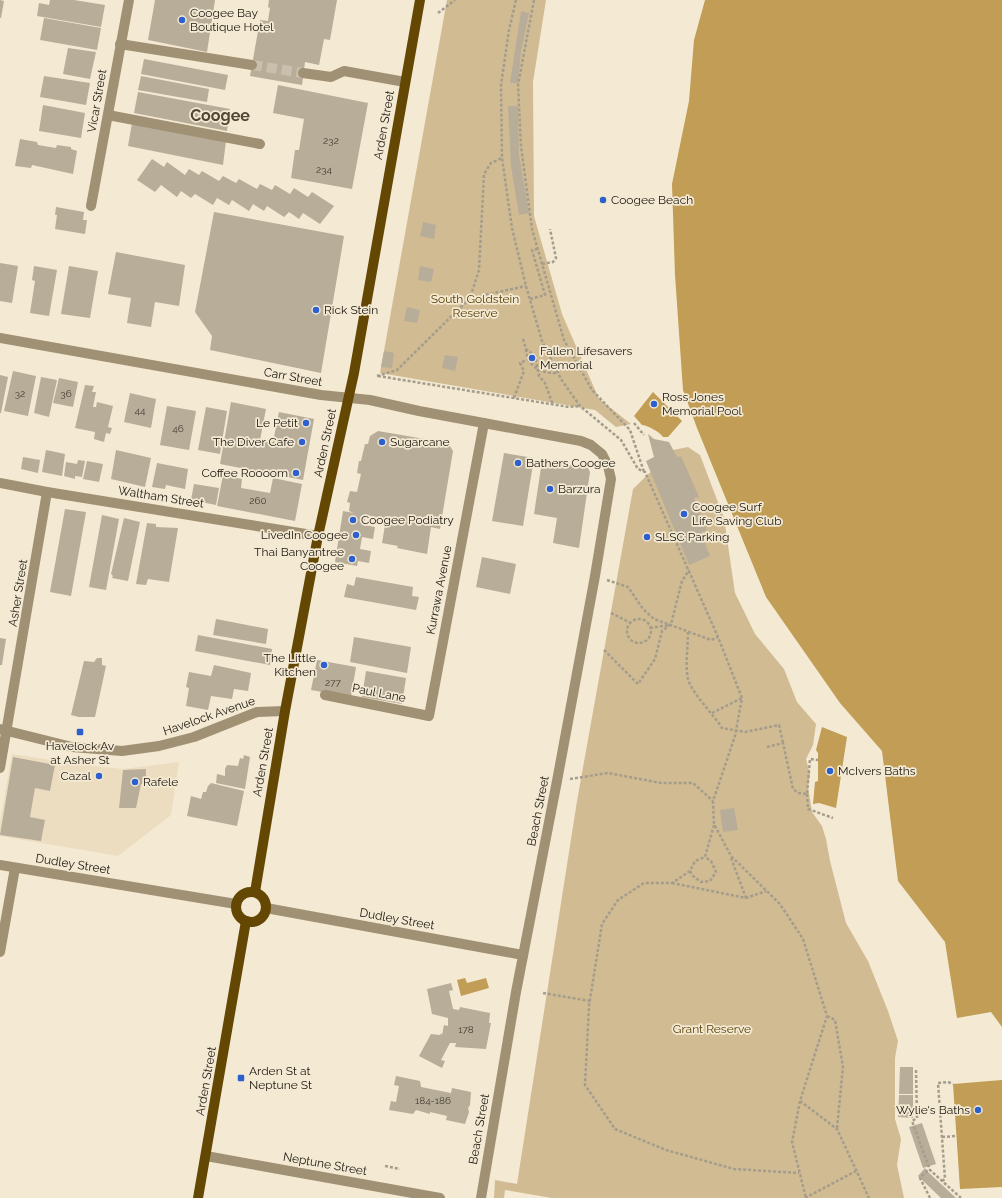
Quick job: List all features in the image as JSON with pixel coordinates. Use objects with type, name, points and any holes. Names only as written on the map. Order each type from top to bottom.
[{"type":"main road","name":"Arden Street","points":[[255,892],[285,711],[318,536],[348,399],[420,0]]},
{"type":"main road","points":[[255,892],[265,900],[266,908],[264,915],[258,920],[246,921],[238,915],[236,904],[244,893],[255,892]]},
{"type":"main road","name":"Arden Street","points":[[198,1198],[246,921]]},
{"type":"street","name":"Vicar Street","points":[[91,206],[129,0]]},
{"type":"street","points":[[120,44],[252,66]]},
{"type":"street","points":[[303,73],[331,77],[344,71],[405,82]]},
{"type":"street","points":[[108,115],[260,144]]},
{"type":"street","name":"Carr Street","points":[[0,338],[348,399],[370,400],[581,441]]},
{"type":"street","name":"Kurrawa Avenue","points":[[429,716],[484,423]]},
{"type":"street","name":"Beach Street","points":[[481,1198],[523,955],[595,576],[611,479],[608,466],[602,454],[591,445],[581,441]]},
{"type":"street","name":"Waltham Street","points":[[0,483],[318,536]]},
{"type":"street","name":"Asher Street","points":[[0,768],[3,729],[47,492]]},
{"type":"street","name":"Paul Lane","points":[[325,695],[429,716]]},
{"type":"street","name":"Havelock Avenue","points":[[3,729],[72,747],[122,751],[159,746],[194,737],[256,712],[285,711]]},
{"type":"street","name":"Dudley Street","points":[[0,865],[236,904]]},
{"type":"street","points":[[0,952],[15,868]]},
{"type":"street","name":"Dudley Street","points":[[266,908],[523,955]]},
{"type":"street","name":"Neptune Street","points":[[206,1156],[440,1198]]},
{"type":"path","points":[[438,13],[455,0]]},
{"type":"path","points":[[516,0],[509,30],[501,85],[502,158],[512,228],[526,286],[542,341],[558,373],[580,406],[621,440],[638,468],[645,472]]},
{"type":"path","points":[[534,0],[518,85],[521,146],[532,229],[564,340],[592,390],[630,430],[645,472],[718,637],[742,698],[736,730],[713,801],[714,824],[705,857]]},
{"type":"path","points":[[502,158],[491,163],[484,174],[479,270],[470,298],[397,370],[377,376],[569,407],[580,406]]},
{"type":"path","points":[[542,264],[554,262],[556,258],[550,229]]},
{"type":"path","points":[[530,299],[544,295],[532,250],[538,249]]},
{"type":"path","points":[[470,298],[526,286]]},
{"type":"path","points":[[522,339],[526,350],[527,360],[549,374],[558,373]]},
{"type":"path","points":[[526,350],[535,356],[539,376],[545,383],[553,404]]},
{"type":"path","points":[[514,398],[524,371],[520,362],[527,360]]},
{"type":"path","points":[[634,423],[644,436]]},
{"type":"path","points":[[604,650],[638,684],[655,659],[662,631],[671,624],[682,582],[689,570]]},
{"type":"path","points":[[595,576],[628,587],[643,609],[654,619],[711,640],[718,637]]},
{"type":"path","points":[[611,613],[631,623],[642,620],[650,628]]},
{"type":"path","points":[[631,623],[628,629],[629,637],[638,643],[649,639],[650,628]]},
{"type":"path","points":[[650,628],[671,624]]},
{"type":"path","points":[[688,632],[688,680],[697,697],[712,713],[722,728],[749,731],[779,725],[793,789],[798,793],[807,794]]},
{"type":"path","points":[[712,713],[742,698]]},
{"type":"path","points":[[767,747],[783,743]]},
{"type":"path","points":[[818,760],[810,759],[807,794],[808,809],[833,818]]},
{"type":"path","points":[[557,781],[608,772],[661,783],[693,783],[713,801]]},
{"type":"path","points":[[714,824],[731,856],[746,898]]},
{"type":"path","points":[[731,856],[780,904],[803,939],[827,1016],[800,1101],[792,1142],[805,1198],[856,1171]]},
{"type":"path","points":[[672,883],[690,871],[695,861],[705,857]]},
{"type":"path","points":[[690,871],[693,876],[701,882],[710,881],[716,872],[712,861],[705,857]]},
{"type":"path","points":[[700,889],[701,882]]},
{"type":"path","points":[[766,891],[746,898],[672,883],[644,883],[618,900],[602,924],[590,1001],[586,1085],[615,1129],[666,1150],[734,1169],[799,1173]]},
{"type":"path","points":[[543,994],[590,1001]]},
{"type":"path","points":[[827,1016],[835,1020],[843,1067],[836,1129]]},
{"type":"path","points":[[916,1070],[917,1118],[912,1121],[930,1170],[962,1198]]},
{"type":"path","points":[[942,1181],[945,1179],[938,1083],[948,1082],[953,1084]]},
{"type":"path","points":[[800,1101],[836,1129],[869,1198]]},
{"type":"path","points":[[942,1137],[956,1136]]},
{"type":"path","points":[[386,1166],[400,1169]]},
{"type":"path","points":[[930,1170],[920,1178],[930,1198]]},
{"type":"shaded area","points":[[705,0],[1002,0],[1002,1027],[991,1012],[957,1018],[945,942],[898,881],[882,751],[840,703],[766,597],[683,390],[675,275],[672,184],[689,101],[694,40]]},
{"type":"shaded area","name":"Ross Jones Memorial Pool","points":[[653,392],[682,421],[668,437],[663,437],[653,429],[642,425],[634,416]]},
{"type":"shaded area","name":"McIvers Baths","points":[[822,727],[847,737],[836,808],[819,803],[813,804],[815,782],[818,781],[818,753],[816,750]]},
{"type":"shaded area","points":[[12,754],[84,765],[123,769],[179,762],[171,815],[118,856],[0,836],[0,822]]},
{"type":"shaded area","points":[[465,978],[467,983],[486,978],[489,988],[461,996],[457,980]]},
{"type":"shaded area","name":"Wylie's Baths","points":[[1002,1080],[1002,1187],[960,1189],[953,1084]]},
{"type":"green space","name":"South Goldstein Reserve","points":[[447,0],[546,0],[533,82],[534,216],[562,314],[599,399],[631,424],[616,427],[595,410],[380,373]]},
{"type":"green space","name":"Grant Reserve","points":[[688,447],[700,455],[724,518],[735,593],[755,634],[784,669],[797,702],[816,724],[813,745],[806,759],[810,774],[808,787],[812,812],[822,826],[826,839],[830,861],[846,923],[868,961],[898,1041],[895,1058],[895,1119],[901,1139],[897,1165],[904,1198],[552,1198],[505,1190],[504,1198],[494,1198],[495,1180],[517,1184],[577,801],[633,489],[673,450]]},
{"type":"building","points":[[0,0],[4,1],[1,18],[0,18]]},
{"type":"building","points":[[50,0],[74,0],[105,5],[101,27],[37,16],[39,3],[49,5]]},
{"type":"building","name":"Coogee Bay Boutique Hotel","points":[[155,0],[215,0],[207,52],[148,40]]},
{"type":"building","points":[[269,0],[337,0],[330,40],[324,39],[319,65],[305,62],[302,85],[250,76],[260,20],[268,21],[270,8],[268,7]]},
{"type":"building","points":[[521,11],[529,13],[521,52],[518,83],[510,83]]},
{"type":"building","points":[[44,18],[101,28],[97,50],[40,40]]},
{"type":"building","points":[[68,48],[96,52],[90,79],[63,74]]},
{"type":"building","points":[[144,59],[228,75],[225,90],[141,74]]},
{"type":"building","points":[[44,76],[90,83],[86,105],[40,97]]},
{"type":"building","points":[[141,76],[209,89],[207,102],[138,90]]},
{"type":"building","points":[[278,85],[368,103],[352,189],[291,178],[295,150],[299,150],[304,119],[273,113]]},
{"type":"building","points":[[138,92],[230,109],[227,131],[134,113]]},
{"type":"building","points":[[43,105],[85,113],[81,138],[39,131]]},
{"type":"building","points":[[508,106],[518,106],[519,155],[529,213],[519,215],[511,166]]},
{"type":"building","points":[[132,123],[226,141],[223,165],[128,146]]},
{"type":"building","points":[[20,139],[37,142],[38,145],[56,148],[57,145],[71,147],[71,149],[77,151],[73,174],[32,165],[31,168],[15,166]]},
{"type":"building","points":[[152,159],[164,167],[167,162],[185,175],[189,169],[199,175],[202,171],[219,181],[223,176],[236,183],[239,179],[257,189],[260,184],[272,190],[275,185],[290,194],[294,188],[308,197],[312,192],[334,206],[320,224],[303,213],[299,219],[289,212],[284,217],[267,206],[264,211],[253,204],[249,211],[232,200],[229,205],[217,198],[213,205],[195,194],[191,198],[181,191],[177,197],[161,185],[155,192],[137,180]]},
{"type":"building","points":[[56,207],[84,212],[83,220],[87,220],[85,234],[55,229],[57,215],[55,215]]},
{"type":"building","points":[[214,212],[344,236],[321,373],[210,350],[212,336],[195,312]]},
{"type":"building","points":[[423,222],[436,225],[434,239],[420,236]]},
{"type":"building","points":[[116,252],[185,265],[179,306],[155,302],[151,327],[127,323],[131,298],[108,294]]},
{"type":"building","points":[[0,263],[18,266],[12,303],[0,301]]},
{"type":"building","points":[[34,266],[57,270],[49,316],[30,313],[35,281],[32,280]]},
{"type":"building","points":[[69,266],[98,271],[90,318],[61,314]]},
{"type":"building","points":[[420,266],[434,269],[431,282],[418,280]]},
{"type":"building","points":[[407,307],[420,310],[417,323],[404,321]]},
{"type":"building","points":[[384,351],[394,353],[392,368],[381,367]]},
{"type":"building","points":[[445,355],[458,357],[455,371],[442,368]]},
{"type":"building","points":[[13,371],[36,376],[28,416],[4,411]]},
{"type":"building","points":[[0,375],[8,377],[1,413],[0,413]]},
{"type":"building","points":[[41,377],[57,380],[49,417],[34,413]]},
{"type":"building","points":[[59,378],[78,382],[73,407],[53,403]]},
{"type":"building","points":[[85,385],[94,386],[92,392],[96,392],[93,407],[96,407],[97,402],[113,406],[108,427],[112,428],[110,434],[106,433],[104,442],[94,439],[95,432],[75,428]]},
{"type":"building","points":[[130,393],[156,399],[151,428],[124,422]]},
{"type":"building","points":[[231,402],[266,409],[260,440],[273,442],[279,412],[314,419],[303,480],[220,464]]},
{"type":"building","points":[[167,406],[196,411],[189,450],[160,445]]},
{"type":"building","points":[[206,407],[227,411],[220,454],[198,450]]},
{"type":"building","points":[[378,431],[448,443],[453,451],[440,529],[431,527],[427,554],[397,548],[398,546],[382,543],[386,519],[366,515],[364,525],[375,527],[373,539],[362,537],[360,549],[371,551],[369,563],[358,561],[357,566],[335,562],[343,511],[354,513],[349,511],[350,503],[347,502],[350,491],[357,492],[361,474],[357,473],[359,461],[361,461],[365,444],[368,444],[370,436]]},
{"type":"building","name":"Coogee Surf Life Saving Club","points":[[648,434],[654,439],[669,442],[677,457],[681,456],[699,497],[694,498],[707,530],[701,533],[710,556],[689,565],[646,461],[654,457]]},
{"type":"building","points":[[46,450],[65,454],[62,476],[42,472]]},
{"type":"building","points":[[116,450],[151,458],[145,487],[111,479]]},
{"type":"building","points":[[504,453],[534,458],[523,526],[492,521]]},
{"type":"building","points":[[23,457],[40,460],[38,473],[21,469]]},
{"type":"building","points":[[78,460],[85,461],[82,477],[75,476],[75,479],[64,476],[66,462],[77,464]]},
{"type":"building","points":[[87,461],[103,464],[99,482],[83,479]]},
{"type":"building","points":[[542,461],[588,468],[590,472],[579,548],[553,543],[557,518],[534,514]]},
{"type":"building","points":[[157,463],[188,469],[185,489],[166,485],[165,489],[152,487]]},
{"type":"building","points":[[223,475],[242,479],[241,488],[270,493],[273,478],[302,484],[295,521],[217,506]]},
{"type":"building","points":[[194,484],[219,488],[216,505],[191,500]]},
{"type":"building","points":[[65,509],[86,512],[71,596],[50,592]]},
{"type":"building","points":[[102,515],[119,519],[106,590],[89,587]]},
{"type":"building","points":[[124,518],[140,522],[128,581],[112,578],[113,576],[111,574]]},
{"type":"building","points":[[147,523],[156,524],[156,527],[178,528],[169,582],[148,579],[146,585],[136,584]]},
{"type":"building","points":[[482,557],[516,564],[510,594],[476,587]]},
{"type":"building","points":[[356,577],[413,587],[412,596],[419,597],[416,610],[344,597],[347,584],[354,586]]},
{"type":"building","points":[[216,619],[268,629],[266,644],[213,635]]},
{"type":"building","points":[[198,635],[272,649],[270,665],[195,651]]},
{"type":"building","points":[[354,637],[411,647],[407,673],[350,662]]},
{"type":"building","points":[[0,638],[6,639],[2,665],[0,665]]},
{"type":"building","points":[[97,658],[102,658],[102,665],[106,666],[95,717],[79,717],[71,715],[84,661],[94,662]]},
{"type":"building","points":[[317,660],[356,667],[351,697],[311,690]]},
{"type":"building","points":[[214,665],[251,673],[248,691],[234,689],[232,699],[211,696],[208,710],[186,706],[189,688],[186,687],[189,672],[211,676]]},
{"type":"building","points":[[366,671],[406,678],[402,704],[362,697]]},
{"type":"building","points":[[244,755],[250,757],[245,789],[216,783],[217,774],[225,776],[225,769],[227,765],[238,766],[240,758],[243,759]]},
{"type":"building","points":[[13,757],[55,765],[50,791],[35,788],[30,817],[45,820],[41,841],[0,835]]},
{"type":"building","points":[[146,769],[146,784],[141,784],[136,808],[119,808],[123,770]]},
{"type":"building","points":[[211,783],[244,791],[237,826],[187,816],[191,796],[201,799],[203,792],[206,792]]},
{"type":"building","points":[[734,808],[738,830],[723,832],[720,810]]},
{"type":"building","points":[[451,983],[453,990],[449,991],[453,1009],[459,1010],[460,1007],[490,1013],[489,1023],[491,1023],[486,1049],[455,1047],[456,1043],[450,1043],[441,1060],[445,1061],[442,1068],[419,1056],[431,1034],[440,1035],[441,1033],[442,1035],[444,1025],[448,1026],[448,1018],[432,1014],[427,989]]},
{"type":"building","points":[[900,1067],[913,1067],[913,1094],[899,1094]]},
{"type":"building","points":[[396,1076],[420,1081],[421,1087],[451,1093],[452,1088],[471,1092],[470,1105],[468,1108],[469,1112],[465,1124],[446,1120],[447,1116],[430,1112],[430,1114],[416,1110],[413,1114],[389,1110],[391,1101],[396,1102],[399,1086],[394,1085]]},
{"type":"building","points":[[899,1095],[913,1095],[913,1118],[898,1117]]},
{"type":"building","points":[[922,1123],[936,1164],[923,1168],[909,1127]]},
{"type":"building","points":[[925,1168],[956,1198],[941,1198],[920,1178],[918,1176]]},
{"type":"tunnel","points":[[252,65],[303,73]]},
{"type":"place","name":"Coogee Bay Boutique Hotel","points":[[182,20]]},
{"type":"place","name":"Coogee Beach","points":[[603,200]]},
{"type":"place","name":"Rick Stein","points":[[316,310]]},
{"type":"place","name":"Fallen Lifesavers Memorial","points":[[532,358]]},
{"type":"place","name":"Ross Jones Memorial Pool","points":[[654,404]]},
{"type":"place","name":"Le Petit","points":[[306,423]]},
{"type":"place","name":"The Diver Cafe","points":[[302,442]]},
{"type":"place","name":"Sugarcane","points":[[382,442]]},
{"type":"place","name":"Bathers Coogee","points":[[518,463]]},
{"type":"place","name":"Coffee Roooom","points":[[296,473]]},
{"type":"place","name":"Barzura","points":[[550,489]]},
{"type":"place","name":"Coogee Surf Life Saving Club","points":[[684,514]]},
{"type":"place","name":"Coogee Podiatry","points":[[353,520]]},
{"type":"place","name":"LivedIn Coogee","points":[[356,535]]},
{"type":"place","name":"SLSC Parking","points":[[647,537]]},
{"type":"place","name":"Thai Banyantree Coogee","points":[[352,559]]},
{"type":"place","name":"The Little Kitchen","points":[[324,665]]},
{"type":"place","name":"Havelock Av at Asher St","points":[[80,732]]},
{"type":"place","name":"McIvers Baths","points":[[830,771]]},
{"type":"place","name":"Cazal","points":[[99,776]]},
{"type":"place","name":"Rafele","points":[[135,782]]},
{"type":"place","name":"Arden St at Neptune St","points":[[241,1078]]},
{"type":"place","name":"Wylie's Baths","points":[[978,1110]]},
{"type":"district","name":"Coogee","points":[[220,115]]}]
